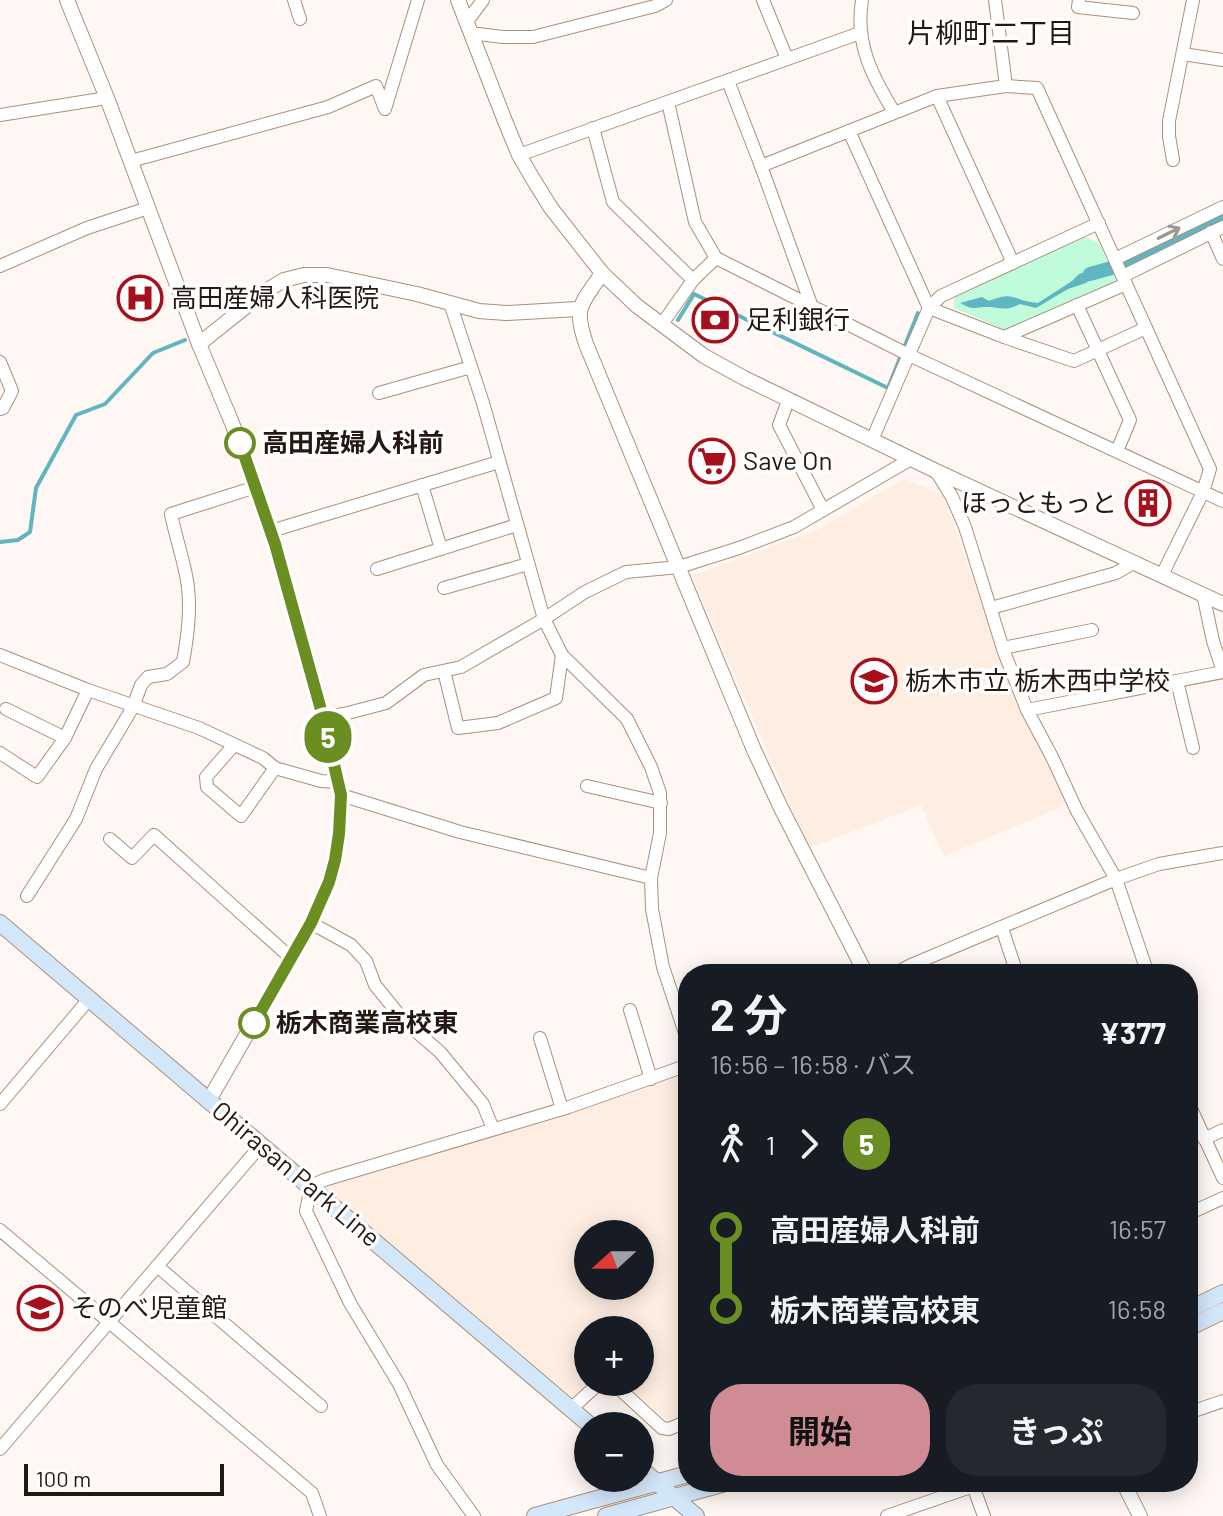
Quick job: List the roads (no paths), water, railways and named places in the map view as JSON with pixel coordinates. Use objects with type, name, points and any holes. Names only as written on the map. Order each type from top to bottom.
[{"type":"main road","name":"Ohirasan Park Line","points":[[0,923],[575,1412]]},
{"type":"main road","points":[[1198,1305],[1223,1293]]},
{"type":"main road","points":[[1198,1323],[1223,1311]]},
{"type":"main road","points":[[535,1516],[678,1477]]},
{"type":"main road","points":[[654,1480],[696,1516]]},
{"type":"main road","points":[[606,1516],[695,1492]]},
{"type":"street","points":[[67,0],[256,487],[323,717],[340,788],[339,834],[329,882],[311,923],[209,1100]]},
{"type":"street","points":[[294,0],[300,19]]},
{"type":"street","points":[[131,161],[328,107],[376,86],[385,109],[418,0]]},
{"type":"street","points":[[458,0],[519,155],[551,208],[602,273],[637,306],[704,356],[788,401],[1223,604]]},
{"type":"street","points":[[468,28],[483,0]]},
{"type":"street","points":[[468,28],[503,37],[533,37],[655,6],[666,0]]},
{"type":"street","points":[[763,0],[787,59]]},
{"type":"street","points":[[862,0],[860,33],[873,78],[894,112]]},
{"type":"street","points":[[995,0],[1006,86]]},
{"type":"street","points":[[1079,0],[1078,7],[1133,13]]},
{"type":"street","points":[[1173,160],[1169,121],[1193,0]]},
{"type":"street","points":[[519,155],[860,33]]},
{"type":"street","points":[[1183,54],[1223,60]]},
{"type":"street","points":[[728,81],[812,307]]},
{"type":"street","points":[[761,166],[937,96],[1006,86],[1037,88],[1210,469],[1203,492],[1162,575]]},
{"type":"street","points":[[937,96],[1013,263]]},
{"type":"street","points":[[0,115],[107,98]]},
{"type":"street","points":[[668,102],[695,222],[716,258],[909,355],[1223,501]]},
{"type":"street","points":[[593,128],[613,202],[693,280]]},
{"type":"street","points":[[849,131],[929,308],[1074,361],[1146,328]]},
{"type":"street","points":[[1115,259],[1223,207]]},
{"type":"street","points":[[0,266],[87,228],[148,208]]},
{"type":"street","points":[[872,440],[929,308],[941,296],[1099,223]]},
{"type":"street","points":[[1004,337],[1077,305],[1217,230],[1223,259]]},
{"type":"street","points":[[662,324],[693,280],[716,258]]},
{"type":"street","points":[[602,273],[578,309],[586,344],[754,750],[861,964]]},
{"type":"street","points":[[199,344],[264,292],[284,280],[304,275],[327,275],[479,311],[506,313],[578,309]]},
{"type":"street","points":[[450,303],[544,619],[562,655],[627,719],[660,793],[660,833],[651,878],[652,909],[663,967],[678,1012]]},
{"type":"street","points":[[1077,305],[1130,420],[1117,451]]},
{"type":"street","points":[[0,362],[12,391],[0,409]]},
{"type":"street","points":[[379,393],[471,367]]},
{"type":"street","points":[[788,401],[779,425],[823,510]]},
{"type":"street","points":[[323,717],[386,703],[424,675],[461,667],[585,592],[626,572],[679,567],[794,527],[911,459]]},
{"type":"street","points":[[271,531],[499,462]]},
{"type":"street","points":[[1210,469],[1223,462]]},
{"type":"street","points":[[936,471],[965,527],[1003,648],[1027,710],[1077,811],[1116,879],[1145,964]]},
{"type":"street","points":[[422,485],[441,549]]},
{"type":"street","points":[[27,896],[76,819],[96,769],[133,707],[141,685],[148,677],[167,674],[183,662],[189,607],[187,577],[171,514],[256,487]]},
{"type":"street","points":[[377,569],[517,525]]},
{"type":"street","points":[[991,608],[1116,573],[1135,562]]},
{"type":"street","points":[[444,588],[528,564]]},
{"type":"street","points":[[1027,710],[1223,672],[1203,594]]},
{"type":"street","points":[[1003,648],[1092,630]]},
{"type":"street","points":[[0,655],[133,707],[199,728],[263,758],[275,768],[321,781],[460,832],[651,878]]},
{"type":"street","points":[[444,671],[458,728],[498,723],[556,698],[562,655]]},
{"type":"street","points":[[1177,681],[1193,748]]},
{"type":"street","points":[[0,753],[37,777],[65,738],[88,690]]},
{"type":"street","points":[[6,709],[65,738]]},
{"type":"street","points":[[234,745],[206,777],[207,787],[241,816],[275,768]]},
{"type":"street","points":[[587,786],[661,803]]},
{"type":"street","points":[[110,839],[132,858],[154,835],[291,958]]},
{"type":"street","points":[[927,964],[1116,879],[1159,864],[1223,853]]},
{"type":"street","points":[[311,923],[351,945],[366,961],[375,985],[405,1022],[440,1052],[483,1104],[493,1129]]},
{"type":"street","points":[[1002,928],[1014,964]]},
{"type":"street","points":[[0,1104],[90,998]]},
{"type":"street","points":[[630,1010],[651,1079]]},
{"type":"street","points":[[540,1038],[562,1109]]},
{"type":"street","points":[[474,1516],[437,1465],[399,1384],[350,1303],[306,1211],[311,1186],[562,1109],[678,1069]]},
{"type":"street","points":[[1198,1125],[1223,1178]]},
{"type":"street","points":[[1204,1139],[1223,1130]]},
{"type":"street","points":[[0,1449],[262,1144]]},
{"type":"street","points":[[1198,1209],[1223,1198]]},
{"type":"street","points":[[0,1230],[312,1493],[320,1516]]},
{"type":"street","points":[[157,1266],[321,1406]]},
{"type":"street","points":[[571,1409],[585,1396]]},
{"type":"street","points":[[627,1396],[662,1428],[678,1425]]},
{"type":"street","points":[[1198,1410],[1223,1401]]},
{"type":"street","points":[[887,1516],[956,1492]]},
{"type":"street","points":[[980,1492],[984,1516]]},
{"type":"street","points":[[1128,1492],[1140,1516]]},
{"type":"street","points":[[930,1501],[934,1516]]},
{"type":"water","points":[[1089,271],[1090,280],[1086,283],[1068,289],[1036,308],[1020,304],[1006,308],[974,308],[960,303],[982,297],[989,301],[1010,296],[1038,303],[1079,274]]},
{"type":"waterway","points":[[1090,274],[1126,264],[1223,216]]},
{"type":"waterway","points":[[678,320],[694,294],[888,388],[918,313]]},
{"type":"waterway","points":[[0,542],[18,540],[30,532],[36,488],[76,415],[105,404],[153,353],[185,340]]},
{"type":"place","name":"高田産婦人科医院","points":[[140,298]]},
{"type":"place","name":"足利銀行","points":[[715,320]]},
{"type":"place","name":"高田産婦人科前","points":[[240,443]]},
{"type":"place","name":"Save On","points":[[712,461]]},
{"type":"place","name":"ほっともっと","points":[[1148,503]]},
{"type":"place","name":"栃木市立 栃木西中学校","points":[[874,681]]},
{"type":"place","name":"栃木商業高校東","points":[[254,1023]]},
{"type":"place","name":"そのべ児童館","points":[[40,1308]]},
{"type":"district","name":"片柳町二丁目","points":[[991,33]]}]
